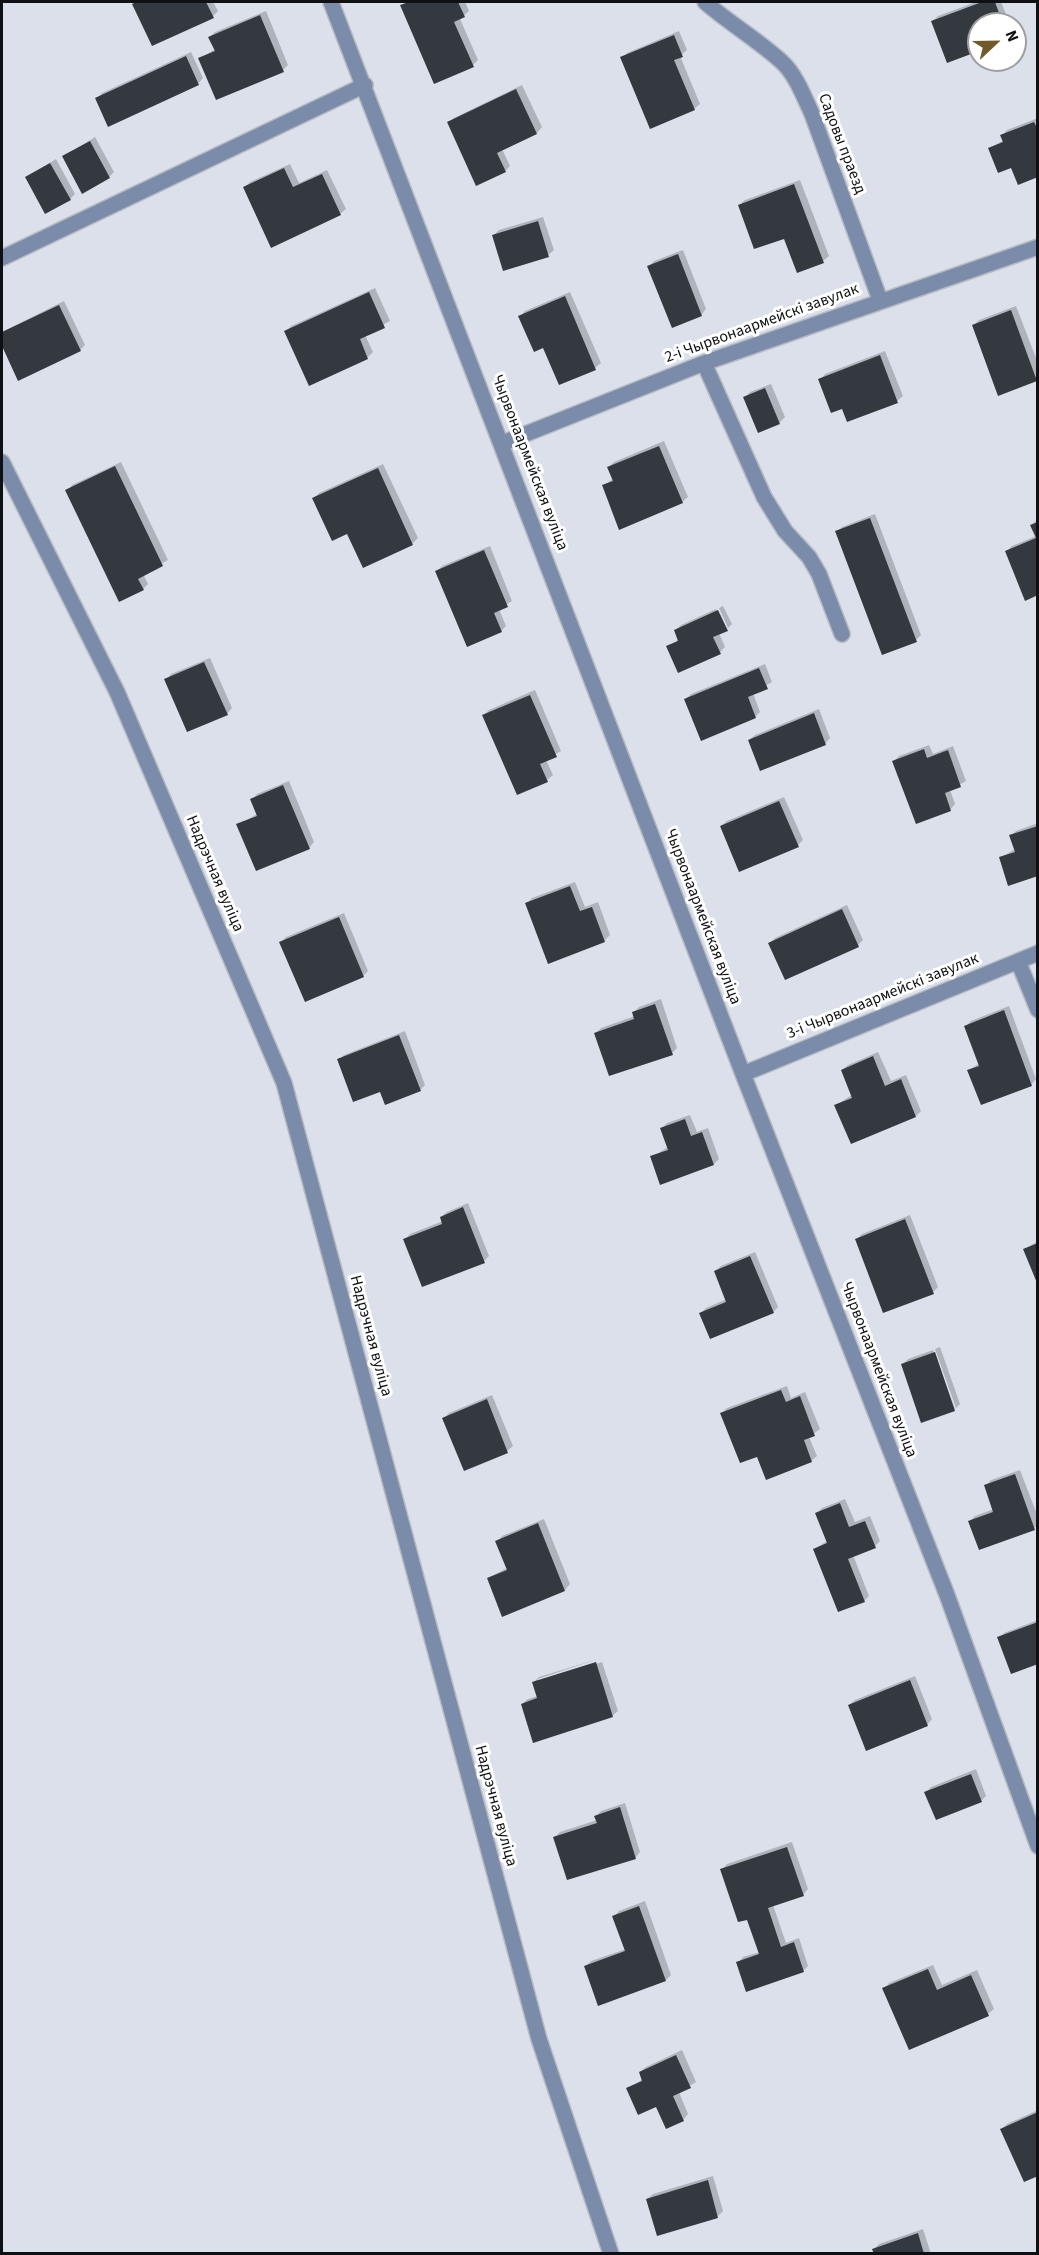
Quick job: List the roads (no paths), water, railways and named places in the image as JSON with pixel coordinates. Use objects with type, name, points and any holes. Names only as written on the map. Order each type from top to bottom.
[{"type":"street","name":"Чырвонаармейская вуліца","points":[[331,2],[503,443],[743,1074],[947,1595],[1038,1846]]},
{"type":"street","name":"Садовы праезд","points":[[705,2],[731,25],[783,63],[799,87],[812,114],[880,300]]},
{"type":"street","points":[[2,258],[365,85]]},
{"type":"street","name":"2-і Чырвонаармейскі завулак","points":[[503,443],[704,363],[1038,247]]},
{"type":"street","points":[[704,363],[764,497],[785,531],[814,566],[842,634]]},
{"type":"street","name":"Надрэчная вуліца","points":[[2,462],[117,692],[284,1083],[539,2039],[611,2253]]},
{"type":"street","name":"3-і Чырвонаармейскі завулак","points":[[743,1074],[1038,952]]},
{"type":"street","points":[[1018,961],[1038,1010]]}]
